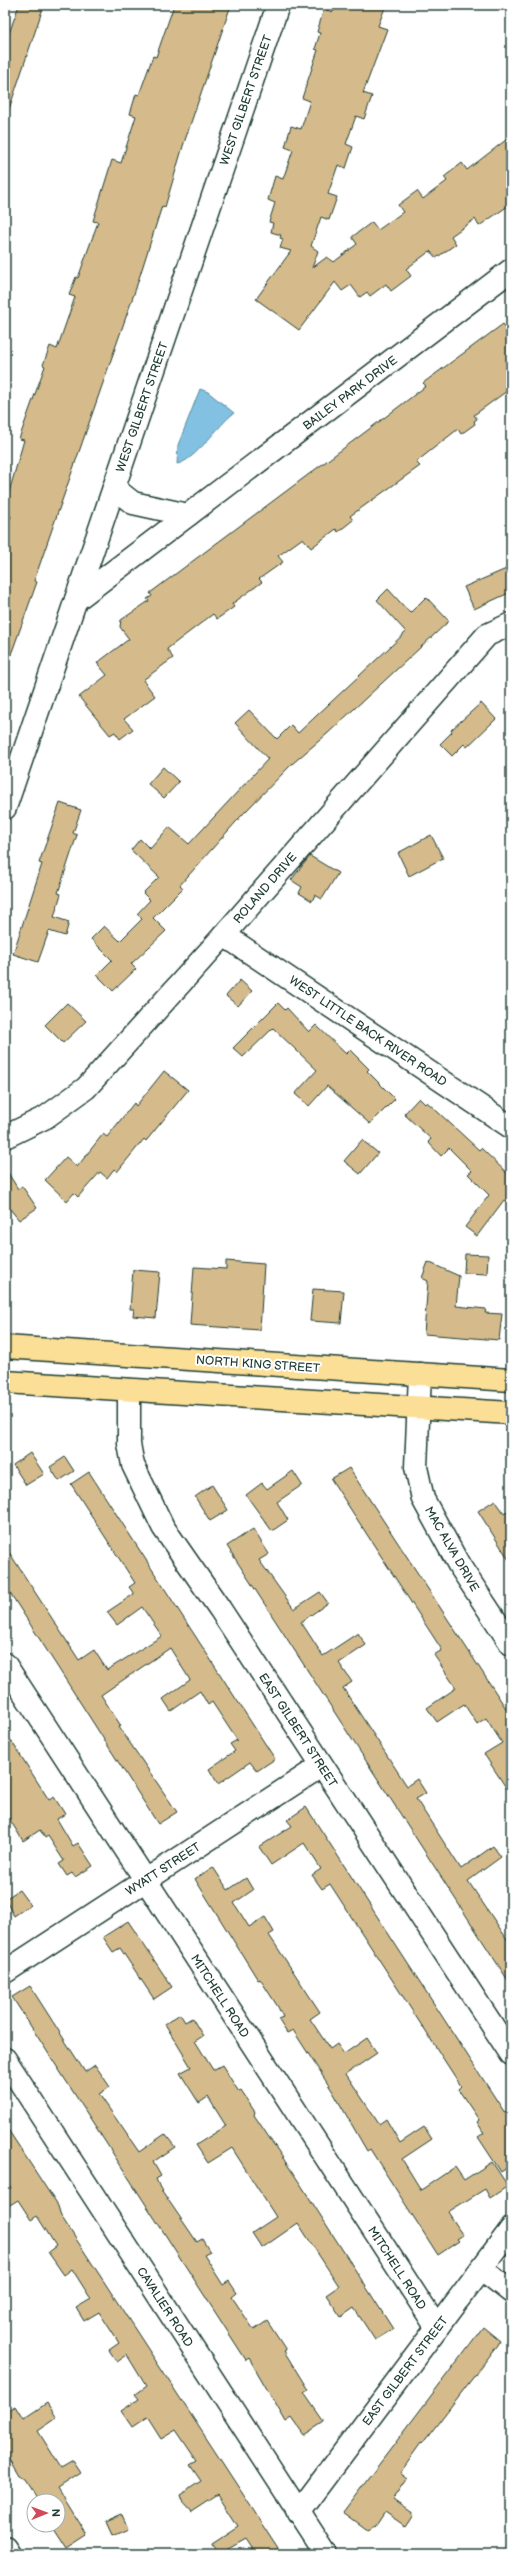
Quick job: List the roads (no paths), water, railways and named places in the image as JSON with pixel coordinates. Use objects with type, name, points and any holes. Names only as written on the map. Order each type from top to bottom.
[{"type":"main road","name":"NORTH KING STREET","points":[[5,1347],[511,1380]]},
{"type":"main road","points":[[5,1382],[511,1414]]},
{"type":"street","name":"WEST GILBERT STREET","points":[[5,808],[278,5]]},
{"type":"street","name":"BAILEY PARK DRIVE","points":[[76,600],[511,270]]},
{"type":"street","points":[[114,488],[133,503],[188,515]]},
{"type":"street","name":"ROLAND DRIVE","points":[[5,1137],[46,1117],[86,1088],[224,935],[487,635],[511,624]]},
{"type":"street","name":"WEST LITTLE BACK RIVER ROAD","points":[[224,935],[511,1127]]},
{"type":"street","name":"MAC ALVA DRIVE","points":[[420,1374],[416,1467],[423,1498],[459,1565],[511,1644]]},
{"type":"street","name":"EAST GILBERT STREET","points":[[129,1390],[129,1444],[133,1465],[163,1527],[220,1609],[321,1766],[511,2054]]},
{"type":"street","name":"MITCHELL ROAD","points":[[5,1664],[437,2328]]},
{"type":"street","name":"WYATT STREET","points":[[5,1972],[321,1766]]},
{"type":"street","name":"CAVALIER ROAD","points":[[5,2059],[326,2554]]},
{"type":"street","name":"EAST GILBERT STREET","points":[[298,2513],[511,2229]]},
{"type":"street","points":[[482,2269],[511,2292]]},
{"type":"street","points":[[5,2548],[8,2554]]},
{"type":"water","points":[[200,389],[208,392],[234,413],[199,450],[184,461],[177,464],[178,445]]}]
